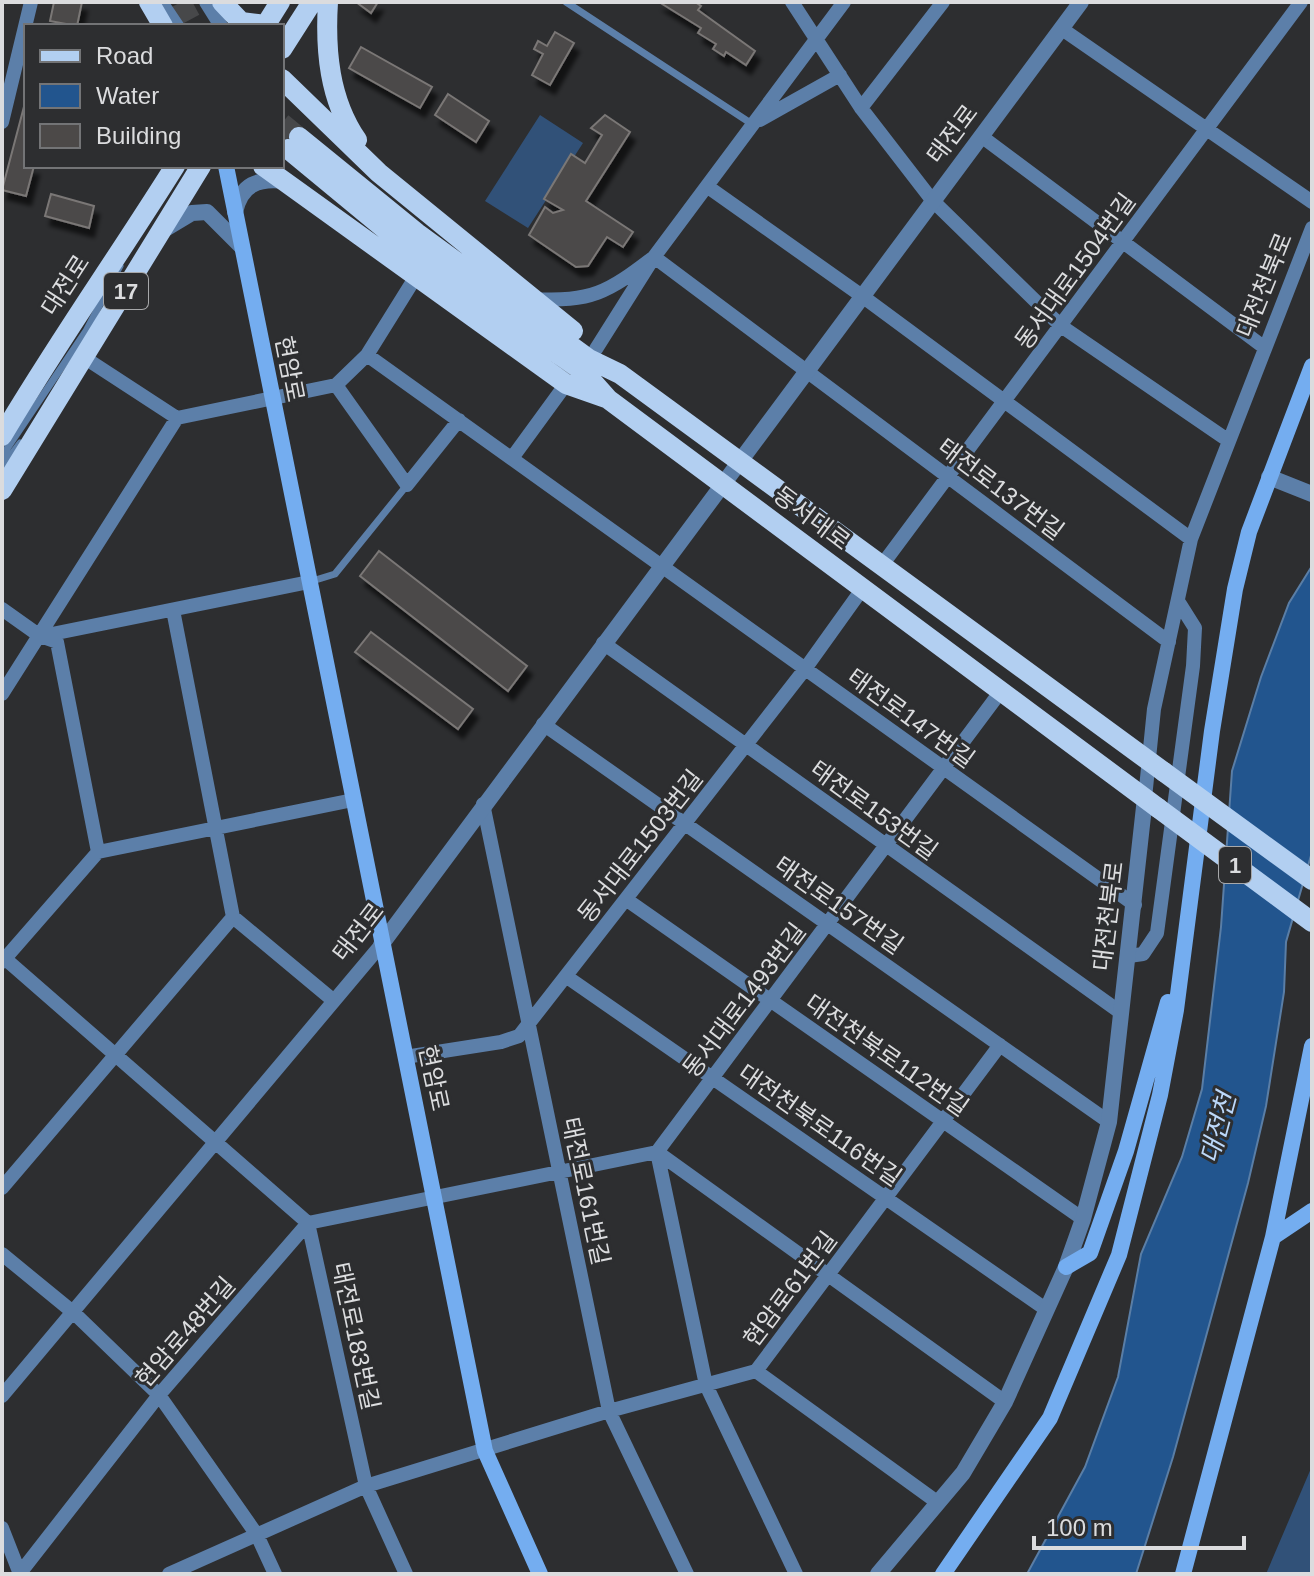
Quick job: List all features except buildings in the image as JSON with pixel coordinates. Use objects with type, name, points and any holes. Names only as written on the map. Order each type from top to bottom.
[{"type":"main road","points":[[149,2],[162,24]]},
{"type":"main road","points":[[222,2],[241,22],[257,24]]},
{"type":"main road","points":[[266,24],[280,2]]},
{"type":"main road","points":[[284,46],[312,2]]},
{"type":"main road","points":[[328,2],[325,43],[344,121],[379,173]]},
{"type":"main road","points":[[284,81],[379,173],[596,349],[620,374]]},
{"type":"main road","name":"동서대로","points":[[1312,880],[620,374],[576,350],[293,143],[403,244],[584,372],[608,399],[1312,922]]},
{"type":"main road","name":"대전로","points":[[2,436],[77,313],[125,249],[174,168]]},
{"type":"main road","name":"17","points":[[2,490],[200,168]]},
{"type":"main road","name":"현암로","points":[[226,168],[485,1451],[540,1574]]},
{"type":"main road","points":[[266,168],[566,384],[608,399]]},
{"type":"main road","points":[[943,1574],[1050,1418],[1119,1255],[1160,1095],[1188,932],[1224,643],[1249,532],[1312,366]]},
{"type":"main road","points":[[1066,1267],[1090,1253],[1126,1151],[1188,932]]},
{"type":"main road","points":[[1183,1574],[1273,1237],[1312,1046]]},
{"type":"main road","points":[[1273,1237],[1312,1211]]},
{"type":"street","points":[[26,24],[31,2]]},
{"type":"street","points":[[161,2],[176,24]]},
{"type":"street","points":[[206,2],[220,24]]},
{"type":"street","points":[[792,2],[861,108],[932,200],[1061,326],[1229,441]]},
{"type":"street","points":[[596,349],[654,257],[844,2]]},
{"type":"street","points":[[861,108],[943,2]]},
{"type":"street","name":"태전로","points":[[2,1396],[381,945],[1081,2]]},
{"type":"street","name":"동서대로1504번길","points":[[882,565],[1301,2]]},
{"type":"street","points":[[1062,29],[1312,202]]},
{"type":"street","points":[[2,122],[24,31]]},
{"type":"street","points":[[752,124],[840,75]]},
{"type":"street","points":[[981,136],[1265,348]]},
{"type":"street","points":[[234,213],[239,194],[253,182],[288,181]]},
{"type":"street","points":[[708,187],[862,296],[1191,539]]},
{"type":"street","points":[[162,231],[192,213],[207,212],[241,246]]},
{"type":"street","name":"대전천북로","points":[[878,1574],[963,1473],[1005,1402],[1066,1267],[1083,1219],[1109,1122],[1120,1012],[1157,766],[1154,709],[1191,539],[1312,228]]},
{"type":"street","points":[[532,299],[570,301],[592,298],[623,281],[654,257]]},
{"type":"street","points":[[654,257],[806,372]]},
{"type":"street","points":[[2,694],[177,418],[336,385],[367,355],[415,278]]},
{"type":"street","points":[[367,355],[661,566]]},
{"type":"street","points":[[85,358],[177,418]]},
{"type":"street","name":"태전로137번길","points":[[806,372],[1169,642]]},
{"type":"street","points":[[512,458],[566,384]]},
{"type":"street","name":"현암로","points":[[336,385],[407,485]]},
{"type":"street","points":[[407,485],[459,420]]},
{"type":"street","points":[[1269,477],[1312,494]]},
{"type":"street","name":"태전로147번길","points":[[661,566],[1135,905]]},
{"type":"street","points":[[40,636],[309,582]]},
{"type":"street","name":"동서대로1503번길","points":[[405,1057],[501,1042],[519,1036],[805,669],[863,588]]},
{"type":"street","points":[[1129,956],[1143,954],[1157,933],[1185,742],[1195,628],[1178,601]]},
{"type":"street","points":[[2,609],[40,636],[57,642],[98,852]]},
{"type":"street","points":[[173,610],[233,917],[334,1001]]},
{"type":"street","name":"태전로153번길","points":[[603,643],[1120,1012]]},
{"type":"street","name":"동서대로1493번길","points":[[657,1152],[1001,691]]},
{"type":"street","name":"태전로157번길","points":[[543,724],[1109,1122]]},
{"type":"street","points":[[353,800],[98,852],[3,959],[115,1052],[308,1223],[657,1152],[1005,1402]]},
{"type":"street","name":"태전로161번길","points":[[483,804],[609,1411],[687,1574]]},
{"type":"street","name":"대전천북로112번길","points":[[627,900],[1083,1219]]},
{"type":"street","points":[[2,1188],[233,917]]},
{"type":"street","name":"대전천북로116번길","points":[[567,977],[1047,1310]]},
{"type":"street","name":"현암로61번길","points":[[169,1574],[366,1486],[609,1411],[756,1371],[1000,1045]]},
{"type":"street","points":[[657,1152],[706,1385],[796,1574]]},
{"type":"street","name":"현암로48번길","points":[[20,1573],[159,1395],[308,1223]]},
{"type":"street","name":"태전로183번길","points":[[308,1223],[366,1486],[406,1574]]},
{"type":"street","points":[[2,1254],[74,1313],[159,1395],[257,1535],[275,1574]]},
{"type":"street","points":[[756,1371],[937,1502]]},
{"type":"street","points":[[2,1528],[20,1573]]},
{"type":"lane","points":[[566,2],[752,124]]},
{"type":"lane","points":[[2,456],[86,331],[119,271],[125,249]]},
{"type":"lane","points":[[2,467],[34,423],[47,413]]},
{"type":"lane","points":[[309,582],[335,574],[407,485]]},
{"type":"shaded area","points":[[540,115],[583,143],[528,228],[485,201]]},
{"type":"shaded area","points":[[1312,1466],[1312,1574],[1266,1574]]},
{"type":"water","name":"대전천","points":[[1312,566],[1312,852],[1286,942],[1284,992],[1266,1106],[1173,1457],[1136,1574],[1027,1574],[1085,1467],[1118,1377],[1141,1254],[1182,1157],[1202,1089],[1221,927],[1232,771],[1261,677],[1289,603]]},
{"type":"tunnel","points":[[181,2],[193,24]]},
{"type":"tunnel","points":[[284,125],[299,137]]}]
